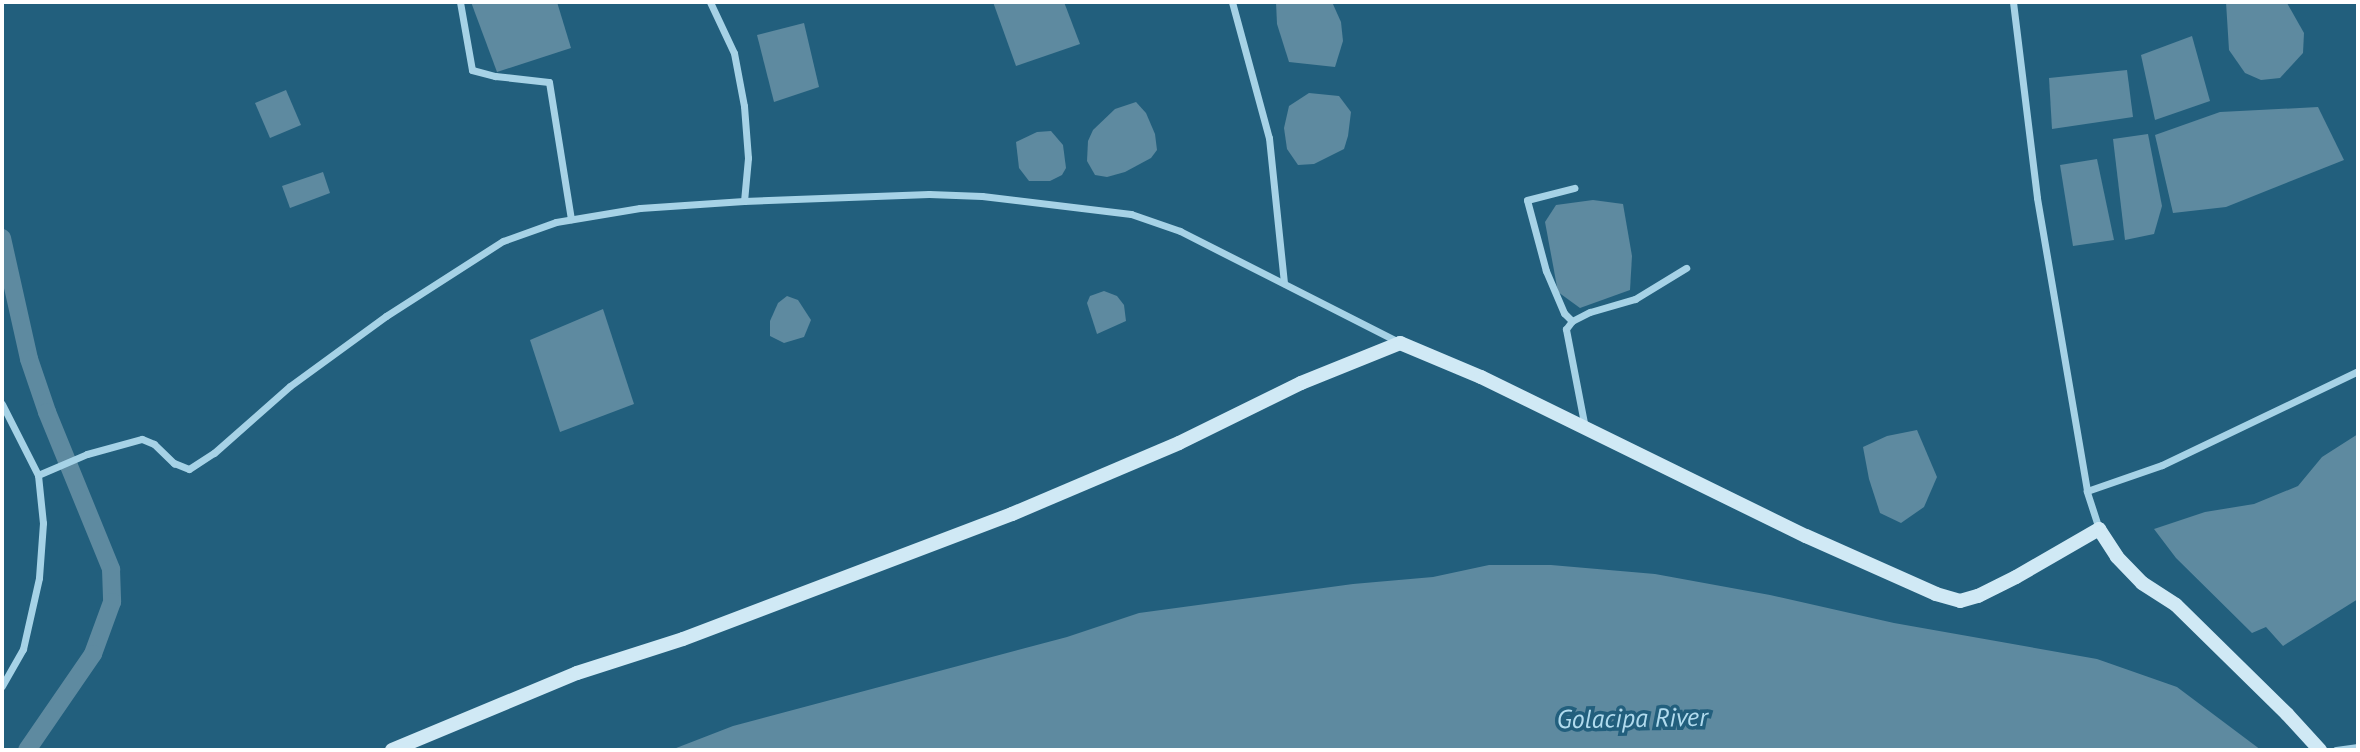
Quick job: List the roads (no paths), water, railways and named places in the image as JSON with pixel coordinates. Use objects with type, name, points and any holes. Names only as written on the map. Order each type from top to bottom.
[{"type":"street","points":[[460,2],[472,70],[495,76],[549,82],[572,219]]},
{"type":"street","points":[[710,2],[734,53],[744,106],[748,158],[744,201]]},
{"type":"street","points":[[1232,2],[1269,138],[1284,283]]},
{"type":"street","points":[[2013,2],[2037,198],[2087,491],[2099,529],[2117,556],[2141,583],[2176,605],[2287,714],[2319,750]]},
{"type":"street","points":[[1572,321],[1564,313],[1546,271],[1527,200],[1574,188]]},
{"type":"street","points":[[38,475],[87,454],[142,439],[154,444],[174,463],[189,469],[201,463],[290,386],[386,316],[503,241],[525,231],[572,219],[640,208],[929,194],[982,196],[1130,214],[1180,231],[1368,329],[1460,368],[1818,542],[1936,594],[1960,601],[2016,577],[2099,529]]},
{"type":"street","points":[[1585,429],[1566,343],[1566,329],[1572,321],[1590,312],[1636,299],[1686,268]]},
{"type":"street","points":[[392,750],[578,673],[683,639],[1012,514],[1179,443],[1301,383],[1400,343]]},
{"type":"street","points":[[2087,491],[2162,465],[2358,371]]},
{"type":"street","points":[[2,404],[38,475],[43,523],[39,578],[23,649],[2,686]]},
{"type":"street","points":[[2336,750],[2358,747]]},
{"type":"water","points":[[471,2],[557,2],[571,48],[497,72]]},
{"type":"water","points":[[993,2],[1064,2],[1080,44],[1016,66]]},
{"type":"water","points":[[1276,2],[1332,2],[1341,22],[1343,41],[1335,67],[1289,62],[1277,24]]},
{"type":"water","points":[[2226,2],[2287,3],[2304,33],[2303,53],[2280,78],[2261,80],[2245,73],[2229,50]]},
{"type":"water","points":[[804,23],[819,87],[774,102],[757,35]]},
{"type":"water","points":[[2192,36],[2210,101],[2155,120],[2141,55]]},
{"type":"water","points":[[2127,70],[2133,117],[2052,129],[2049,78]]},
{"type":"water","points":[[286,90],[301,125],[270,138],[255,103]]},
{"type":"water","points":[[1309,93],[1339,96],[1351,112],[1348,136],[1344,149],[1314,164],[1298,165],[1287,149],[1284,128],[1289,106]]},
{"type":"water","points":[[1136,102],[1146,113],[1155,134],[1157,150],[1151,158],[1125,172],[1107,177],[1095,175],[1087,161],[1088,141],[1093,130],[1115,109]]},
{"type":"water","points":[[2318,107],[2344,160],[2226,207],[2173,213],[2155,135],[2220,112]]},
{"type":"water","points":[[1051,131],[1063,145],[1066,168],[1062,175],[1050,181],[1029,181],[1019,168],[1016,142],[1037,132]]},
{"type":"water","points":[[2148,134],[2162,206],[2154,234],[2125,240],[2113,139]]},
{"type":"water","points":[[2097,159],[2114,240],[2073,246],[2060,165]]},
{"type":"water","points":[[323,172],[330,193],[290,208],[282,186]]},
{"type":"water","points":[[1593,200],[1623,204],[1632,256],[1630,290],[1580,308],[1558,292],[1545,222],[1556,205]]},
{"type":"water","points":[[1104,291],[1117,296],[1124,305],[1126,321],[1097,334],[1087,303],[1090,296]]},
{"type":"water","points":[[787,296],[798,300],[811,320],[804,337],[784,343],[770,336],[770,321],[778,303]]},
{"type":"water","points":[[603,309],[634,404],[560,432],[530,340]]},
{"type":"water","points":[[1917,430],[1937,477],[1924,507],[1901,523],[1880,513],[1869,479],[1863,447],[1887,436]]},
{"type":"water","points":[[2358,434],[2358,599],[2283,646],[2266,627],[2252,633],[2176,558],[2154,529],[2205,512],[2254,504],[2298,486],[2322,457]]},
{"type":"water","name":"Golacipa River","points":[[1489,565],[1551,565],[1655,574],[1770,595],[1894,623],[2097,659],[2177,687],[2261,750],[671,750],[733,726],[1067,637],[1139,613],[1353,584],[1433,577]]},
{"type":"waterway","points":[[2,238],[29,359],[47,412],[111,569],[112,602],[93,654],[27,750]]}]
